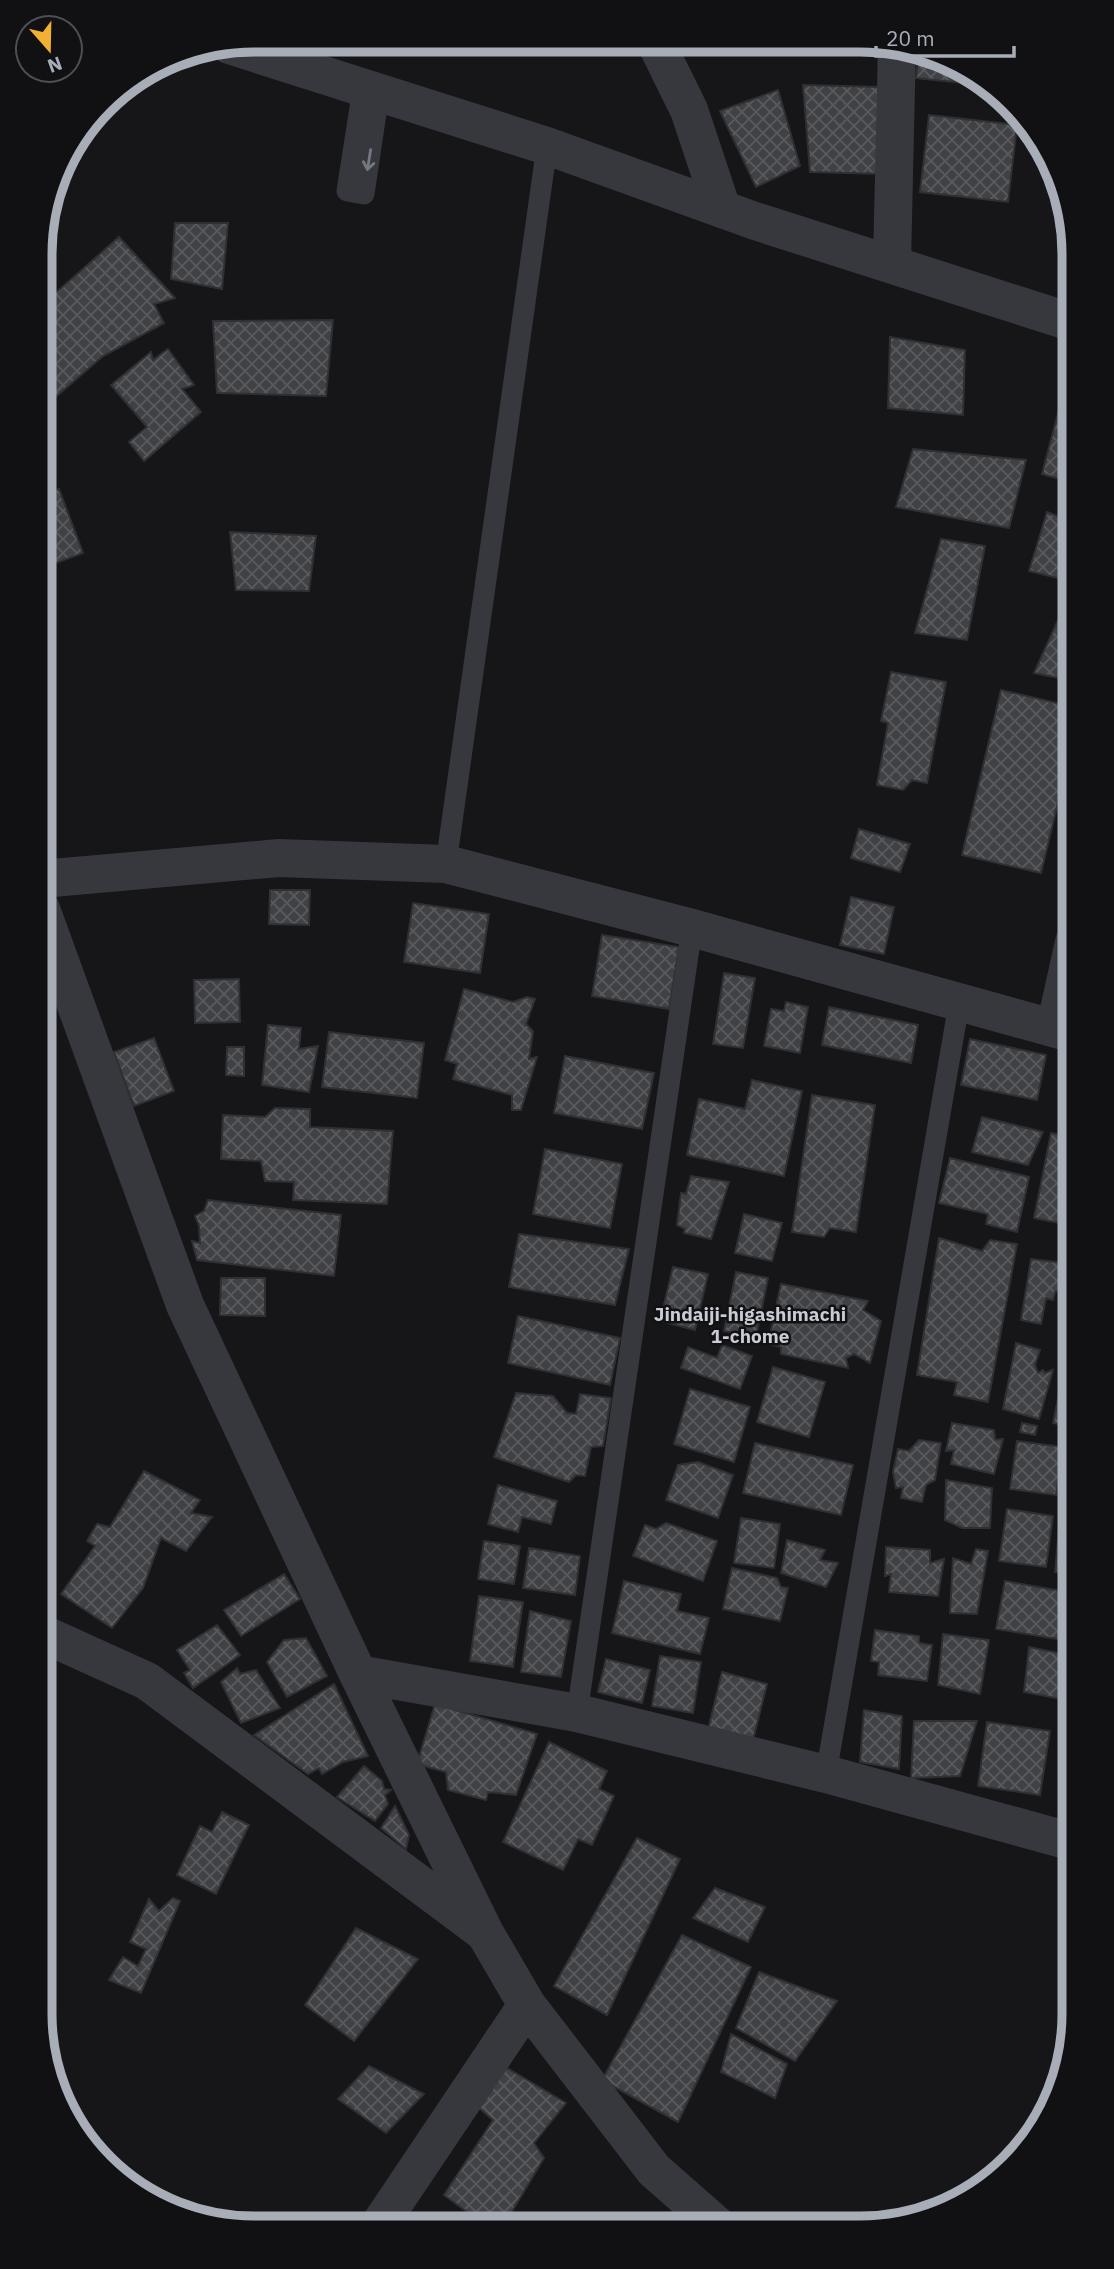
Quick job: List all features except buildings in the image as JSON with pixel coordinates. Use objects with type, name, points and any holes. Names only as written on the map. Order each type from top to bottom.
[{"type":"street","points":[[661,52],[690,110],[722,209]]},
{"type":"street","points":[[254,53],[547,146],[722,209],[1062,319]]},
{"type":"street","points":[[892,263],[897,56]]},
{"type":"street","points":[[53,878],[279,858],[446,864],[692,928],[1062,1030]]},
{"type":"street","points":[[53,947],[185,1306],[358,1674],[485,1933],[527,2005],[654,2169],[707,2216]]},
{"type":"street","points":[[52,1638],[147,1681],[485,1933]]},
{"type":"street","points":[[358,1674],[577,1713],[826,1774],[1061,1839]]},
{"type":"street","points":[[385,2216],[527,2005]]},
{"type":"lane","points":[[446,864],[547,146]]},
{"type":"lane","points":[[577,1713],[692,928]]},
{"type":"lane","points":[[826,1774],[959,1004]]},
{"type":"district","name":"Jindaiji-higashimachi 1-chome","points":[[750,1325]]}]
